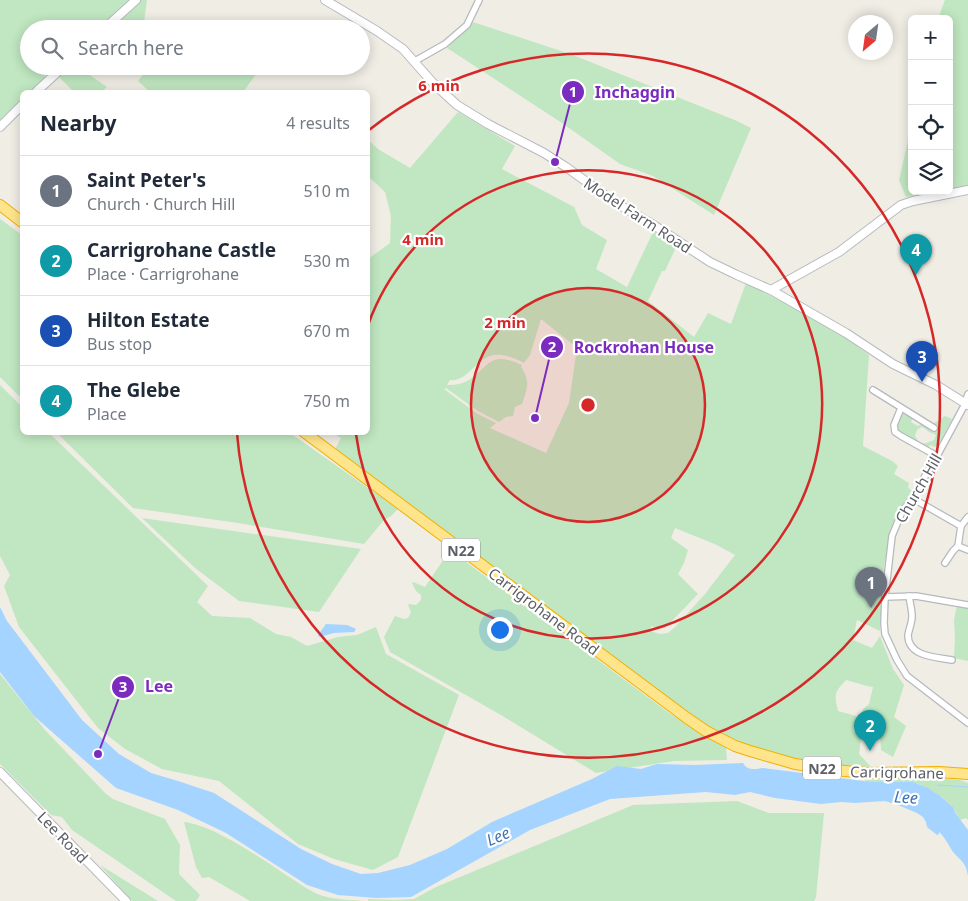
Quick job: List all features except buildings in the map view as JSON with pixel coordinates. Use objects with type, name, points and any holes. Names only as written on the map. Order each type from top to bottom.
[{"type":"highway","points":[[0,205],[20,220]]},
{"type":"highway","name":"Carrigrohane Road","points":[[308,435],[687,718]]},
{"type":"highway","name":"Carrigrohane","points":[[687,718],[735,746],[796,764],[867,773],[939,772],[968,774]]},
{"type":"main road","points":[[114,20],[136,0]]},
{"type":"main road","name":"Model Farm Road","points":[[325,0],[359,20]]},
{"type":"main road","name":"Model Farm Road","points":[[370,27],[403,49],[433,83],[458,106],[544,153],[616,203],[710,262],[772,290],[846,333],[893,364],[936,385],[966,404]]},
{"type":"main road","points":[[38,90],[54,75]]},
{"type":"main road","points":[[0,126],[20,107]]},
{"type":"main road","points":[[772,290],[839,252],[901,205],[968,190]]},
{"type":"main road","name":"Lee Road","points":[[0,772],[126,901]]},
{"type":"street","points":[[415,61],[445,44],[467,25],[479,0]]},
{"type":"street","points":[[873,390],[934,428]]},
{"type":"street","name":"Church Hill","points":[[968,394],[966,404],[902,514],[892,536],[884,623],[885,634],[907,676],[968,722]]},
{"type":"street","points":[[901,408],[894,425],[895,432],[937,456]]},
{"type":"street","points":[[912,498],[961,526]]},
{"type":"street","points":[[945,563],[958,546],[961,526],[968,516]]},
{"type":"street","points":[[958,546],[968,550]]},
{"type":"street","points":[[910,596],[912,618],[908,634],[909,642],[913,649],[924,655],[952,660]]},
{"type":"street","points":[[885,598],[916,596],[968,605]]},
{"type":"green space","points":[[0,0],[132,0],[111,20],[20,20],[20,75],[46,75],[45,80],[33,90],[20,90],[20,103],[0,122]]},
{"type":"green space","points":[[138,0],[147,0],[144,20],[117,20]]},
{"type":"green space","points":[[945,0],[968,0],[968,186],[953,188],[953,15],[939,15]]},
{"type":"green space","points":[[473,22],[573,55],[751,128],[714,215],[653,176],[620,164],[562,123],[447,48]]},
{"type":"green space","points":[[61,75],[90,75],[107,87],[103,90],[72,90],[59,77]]},
{"type":"green space","points":[[143,75],[255,75],[244,90],[148,90],[138,81]]},
{"type":"green space","points":[[458,112],[515,146],[502,169],[574,207],[582,225],[607,240],[596,269],[627,287],[654,230],[677,245],[648,301],[694,337],[708,313],[731,324],[746,283],[825,325],[869,355],[863,446],[898,466],[894,474],[909,483],[908,488],[914,492],[911,498],[906,501],[891,534],[884,565],[880,631],[857,620],[853,640],[872,648],[880,636],[893,669],[904,685],[894,717],[906,726],[893,757],[881,750],[880,735],[865,722],[861,715],[863,709],[869,704],[873,687],[846,680],[836,694],[838,711],[856,716],[853,731],[861,737],[859,754],[871,767],[841,765],[786,757],[730,739],[693,719],[334,451],[341,438],[336,435],[370,435],[370,258],[390,243],[391,216],[385,192],[370,178],[370,142],[378,149],[410,168]],"holes":[[[541,319],[577,348],[569,403],[546,453],[490,428],[496,423],[476,413],[444,389],[446,388],[478,411],[499,422],[506,417],[513,416],[515,407],[522,404],[527,390],[527,381],[521,367],[522,365],[505,359],[498,359],[490,362],[466,382],[447,385],[450,380],[461,378],[480,362],[494,355],[503,355],[524,363],[530,355]],[[675,528],[717,545],[735,555],[705,594],[668,633],[660,634],[650,631],[651,626],[665,628],[698,594],[678,574],[688,550],[671,538]]]},
{"type":"green space","points":[[908,141],[908,195],[917,195],[906,197],[899,180]]},
{"type":"green space","points":[[0,219],[20,234],[20,397],[0,377]]},
{"type":"green space","points":[[0,385],[20,405],[20,435],[51,435],[208,586],[197,602],[212,616],[250,618],[276,634],[291,637],[307,646],[338,637],[357,635],[376,627],[386,654],[459,695],[398,857],[373,870],[334,859],[298,844],[219,781],[162,769],[125,749],[98,728],[19,627],[4,586],[10,575],[0,556]]},
{"type":"green space","points":[[902,413],[913,418],[911,422],[918,426],[921,424],[934,433],[937,428],[933,424],[945,416],[952,419],[938,445],[935,447],[930,445],[928,448],[899,432],[897,428],[899,415]],"holes":[[[921,427],[936,435],[934,440],[923,443],[919,441],[915,436],[917,430]]]},
{"type":"green space","points":[[59,435],[293,435],[398,509],[384,520],[364,544],[133,508]]},
{"type":"green space","points":[[142,518],[361,549],[319,612],[239,601],[195,568]]},
{"type":"green space","points":[[450,550],[669,713],[726,748],[727,760],[674,761],[596,773],[501,715],[390,652],[384,637],[395,616],[404,619],[408,618],[411,612],[408,605],[416,605],[421,600],[421,595],[416,591],[412,583],[425,587]]},
{"type":"green space","points":[[957,605],[968,607],[968,661],[954,658],[954,620]]},
{"type":"green space","points":[[0,674],[45,730],[106,794],[113,799],[165,819],[180,845],[179,874],[200,895],[196,901],[176,901],[72,830],[62,817],[51,815],[0,764]]},
{"type":"green space","points":[[860,776],[927,777],[960,780],[968,783],[968,820],[966,818],[960,820],[948,802],[919,784],[913,782],[867,782]]},
{"type":"green space","points":[[737,801],[769,813],[824,813],[816,897],[814,901],[368,901],[368,899],[414,899],[436,887],[633,805]]},
{"type":"green space","points":[[184,822],[209,829],[318,894],[344,900],[366,901],[250,901],[209,877],[202,878],[196,867]]},
{"type":"green space","points":[[100,865],[158,901],[132,901]]},
{"type":"water","points":[[0,607],[7,621],[82,720],[119,754],[151,773],[214,793],[301,849],[332,864],[361,874],[378,873],[410,865],[447,849],[492,822],[592,779],[617,766],[641,769],[657,764],[743,763],[752,769],[763,768],[871,782],[913,782],[928,788],[953,807],[968,830],[968,876],[965,866],[941,834],[939,832],[937,835],[927,827],[923,817],[898,805],[885,801],[821,804],[775,798],[750,792],[735,795],[706,792],[610,799],[530,830],[411,897],[376,898],[338,895],[307,885],[226,833],[178,810],[116,788],[34,716],[0,672]]},
{"type":"water","points":[[326,624],[347,625],[356,629],[354,632],[334,633],[319,637],[318,635]]},
{"type":"waterway","points":[[938,785],[968,787]]},
{"type":"place","name":"Inchaggin","points":[[555,162]]},
{"type":"place","name":"The Glebe","points":[[916,275]]},
{"type":"place","name":"Hilton Estate","points":[[922,382]]},
{"type":"place","name":"Rockrohan House","points":[[535,418]]},
{"type":"place","name":"Saint Peter's","points":[[871,608]]},
{"type":"place","name":"Carrigrohane Castle","points":[[870,751]]},
{"type":"place","name":"Lee","points":[[98,754]]}]
